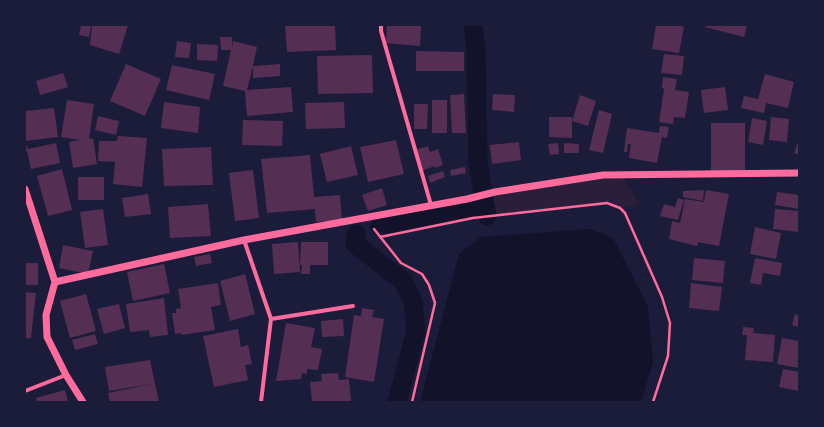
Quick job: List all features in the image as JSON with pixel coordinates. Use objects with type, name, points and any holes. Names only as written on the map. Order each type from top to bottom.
[{"type":"street","points":[[381,25],[381,30],[431,205]]},
{"type":"street","points":[[55,282],[244,240],[467,199],[495,192],[602,175],[799,173]]},
{"type":"street","points":[[25,189],[55,282],[46,315],[47,337],[66,375],[83,402]]},
{"type":"street","points":[[244,240],[271,319],[260,402]]},
{"type":"street","points":[[271,319],[353,306]]},
{"type":"street","points":[[25,391],[66,375]]},
{"type":"path","points":[[412,402],[435,303],[429,284],[422,274],[401,262],[380,237],[473,218],[607,203],[620,208],[625,213],[662,297],[670,323],[668,356],[653,402]]},
{"type":"shaded area","points":[[624,175],[624,179],[640,204],[620,208],[607,203],[473,218],[380,237],[365,217],[431,205]]},
{"type":"shaded area","points":[[590,229],[613,238],[648,307],[653,362],[641,402],[420,402],[459,254],[481,237]]},
{"type":"building","points":[[81,25],[91,25],[89,37],[79,35]]},
{"type":"building","points":[[92,25],[128,25],[119,54],[90,45]]},
{"type":"building","points":[[285,25],[335,25],[336,50],[287,52]]},
{"type":"building","points":[[387,25],[421,26],[420,46],[386,43]]},
{"type":"building","points":[[656,25],[679,25],[684,27],[679,53],[652,49]]},
{"type":"building","points":[[706,25],[747,25],[744,37],[705,27]]},
{"type":"building","points":[[220,37],[232,37],[232,47],[233,41],[257,47],[247,90],[291,87],[293,112],[247,116],[245,91],[223,86],[231,50],[221,50]]},
{"type":"building","points":[[177,41],[191,43],[189,58],[175,57]]},
{"type":"building","points":[[197,44],[218,45],[217,61],[197,60]]},
{"type":"building","points":[[416,51],[464,52],[464,71],[416,71]]},
{"type":"building","points":[[664,54],[684,56],[682,75],[661,73]]},
{"type":"building","points":[[372,55],[373,93],[318,94],[317,56]]},
{"type":"building","points":[[126,64],[161,79],[145,116],[110,101]]},
{"type":"building","points":[[280,64],[280,76],[253,78],[253,66]]},
{"type":"building","points":[[172,65],[215,74],[209,100],[166,90]]},
{"type":"building","points":[[63,73],[68,87],[40,95],[36,81]]},
{"type":"building","points":[[765,74],[794,82],[788,108],[766,103],[764,113],[741,108],[744,96],[758,99]]},
{"type":"building","points":[[663,77],[677,79],[675,90],[689,92],[685,118],[674,117],[673,124],[659,122],[664,89],[662,88]]},
{"type":"building","points":[[725,87],[728,110],[704,113],[701,90]]},
{"type":"building","points":[[464,94],[466,133],[452,133],[450,95]]},
{"type":"building","points":[[493,94],[515,95],[514,112],[492,110]]},
{"type":"building","points":[[580,95],[596,101],[588,126],[572,121]]},
{"type":"building","points":[[67,100],[94,104],[89,139],[93,138],[97,164],[73,168],[69,142],[80,140],[61,137]]},
{"type":"building","points":[[432,100],[447,100],[447,133],[432,133]]},
{"type":"building","points":[[164,102],[200,107],[198,133],[161,128]]},
{"type":"building","points":[[344,102],[345,128],[306,129],[305,103]]},
{"type":"building","points":[[414,104],[428,104],[427,129],[414,129]]},
{"type":"building","points":[[54,108],[58,137],[25,141],[25,111]]},
{"type":"building","points":[[599,110],[612,114],[603,153],[589,150]]},
{"type":"building","points":[[98,116],[119,121],[116,135],[95,130]]},
{"type":"building","points":[[549,117],[572,117],[572,138],[549,137]]},
{"type":"building","points":[[771,117],[789,119],[787,142],[769,140]]},
{"type":"building","points":[[752,118],[767,121],[763,145],[748,142]]},
{"type":"building","points":[[243,120],[283,121],[282,146],[242,145]]},
{"type":"building","points":[[711,123],[745,123],[745,171],[711,171]]},
{"type":"building","points":[[660,126],[669,127],[667,138],[662,137],[657,163],[629,158],[631,144],[628,144],[627,152],[624,152],[627,128],[659,133]]},
{"type":"building","points":[[118,136],[147,138],[142,187],[113,184],[115,162],[98,161],[99,141],[117,141]]},
{"type":"building","points":[[799,139],[799,155],[794,153]]},
{"type":"building","points":[[396,140],[404,174],[368,182],[360,147]]},
{"type":"building","points":[[519,142],[521,160],[492,164],[490,145]]},
{"type":"building","points":[[25,143],[28,149],[56,143],[60,163],[31,169],[27,151],[25,152]]},
{"type":"building","points":[[558,143],[559,154],[550,155],[548,144]]},
{"type":"building","points":[[564,143],[579,144],[579,153],[564,153]]},
{"type":"building","points":[[351,146],[358,175],[327,182],[320,154]]},
{"type":"building","points":[[428,146],[430,152],[438,149],[443,165],[421,171],[415,150]]},
{"type":"building","points":[[211,147],[213,185],[164,186],[162,149]]},
{"type":"building","points":[[310,155],[314,197],[340,195],[342,220],[316,222],[315,209],[267,213],[261,159]]},
{"type":"building","points":[[465,167],[466,173],[451,176],[450,170]]},
{"type":"building","points":[[62,169],[72,210],[48,216],[37,176]]},
{"type":"building","points":[[253,170],[259,218],[235,221],[229,173]]},
{"type":"building","points":[[443,171],[445,177],[430,183],[428,176]]},
{"type":"building","points":[[78,177],[104,177],[104,200],[78,200]]},
{"type":"building","points":[[382,188],[387,205],[368,211],[362,195]]},
{"type":"building","points":[[704,190],[703,201],[683,197],[683,191]]},
{"type":"building","points":[[706,190],[729,194],[719,246],[698,242],[697,246],[669,239],[672,221],[680,223],[685,199],[704,202]]},
{"type":"building","points":[[777,192],[799,195],[799,209],[775,205]]},
{"type":"building","points":[[148,194],[151,214],[125,217],[122,198]]},
{"type":"building","points":[[678,198],[684,200],[678,220],[660,216],[664,204],[675,207]]},
{"type":"building","points":[[208,204],[211,236],[170,238],[168,207]]},
{"type":"building","points":[[103,209],[108,245],[85,248],[80,212]]},
{"type":"building","points":[[775,209],[799,211],[799,232],[773,229]]},
{"type":"building","points":[[755,227],[781,233],[776,259],[750,254]]},
{"type":"building","points":[[298,242],[300,272],[274,274],[272,244]]},
{"type":"building","points":[[301,242],[328,242],[328,265],[310,265],[310,274],[301,274]]},
{"type":"building","points":[[63,245],[93,251],[88,274],[59,268]]},
{"type":"building","points":[[210,254],[212,263],[196,266],[194,257]]},
{"type":"building","points":[[694,258],[725,261],[723,283],[692,280]]},
{"type":"building","points":[[755,258],[782,263],[780,276],[763,273],[761,285],[750,283]]},
{"type":"building","points":[[25,263],[38,263],[38,285],[25,285]]},
{"type":"building","points":[[164,264],[170,293],[133,301],[127,272]]},
{"type":"building","points":[[245,274],[255,314],[230,321],[220,281]]},
{"type":"building","points":[[218,283],[221,305],[211,307],[215,330],[181,335],[181,333],[175,334],[172,313],[176,313],[176,309],[181,308],[178,289]]},
{"type":"building","points":[[691,283],[722,287],[719,311],[689,308]]},
{"type":"building","points":[[25,292],[36,293],[31,338],[25,338]]},
{"type":"building","points":[[86,294],[96,331],[70,338],[60,301]]},
{"type":"building","points":[[164,298],[168,335],[150,337],[149,330],[130,332],[126,304]]},
{"type":"building","points":[[119,304],[125,328],[104,334],[97,309]]},
{"type":"building","points":[[362,308],[374,310],[372,317],[384,319],[374,382],[345,377],[354,315],[361,316]]},
{"type":"building","points":[[795,314],[799,315],[799,327],[792,325]]},
{"type":"building","points":[[343,319],[344,336],[322,337],[321,321]]},
{"type":"building","points":[[286,323],[315,328],[311,347],[322,349],[318,370],[307,369],[307,374],[302,373],[301,379],[276,381]]},
{"type":"building","points":[[743,327],[754,328],[753,333],[775,335],[773,362],[745,360],[747,335],[742,335]]},
{"type":"building","points":[[238,329],[241,347],[248,345],[252,364],[245,365],[248,380],[214,387],[203,336]]},
{"type":"building","points":[[95,334],[98,344],[75,350],[72,340]]},
{"type":"building","points":[[782,338],[799,341],[799,368],[777,364]]},
{"type":"building","points":[[150,360],[159,402],[110,402],[108,393],[152,384],[109,391],[105,367]]},
{"type":"building","points":[[783,369],[799,372],[799,391],[779,387]]},
{"type":"building","points":[[338,373],[339,380],[349,379],[351,401],[312,402],[310,382],[322,381],[321,374]]},
{"type":"building","points":[[65,390],[68,402],[37,402],[36,398]]},
{"type":"waterway","points":[[473,25],[476,49],[478,163],[487,216]]},
{"type":"waterway","points":[[380,226],[485,204]]},
{"type":"waterway","points":[[356,234],[355,244],[403,281],[413,302],[416,331],[397,402]]}]
